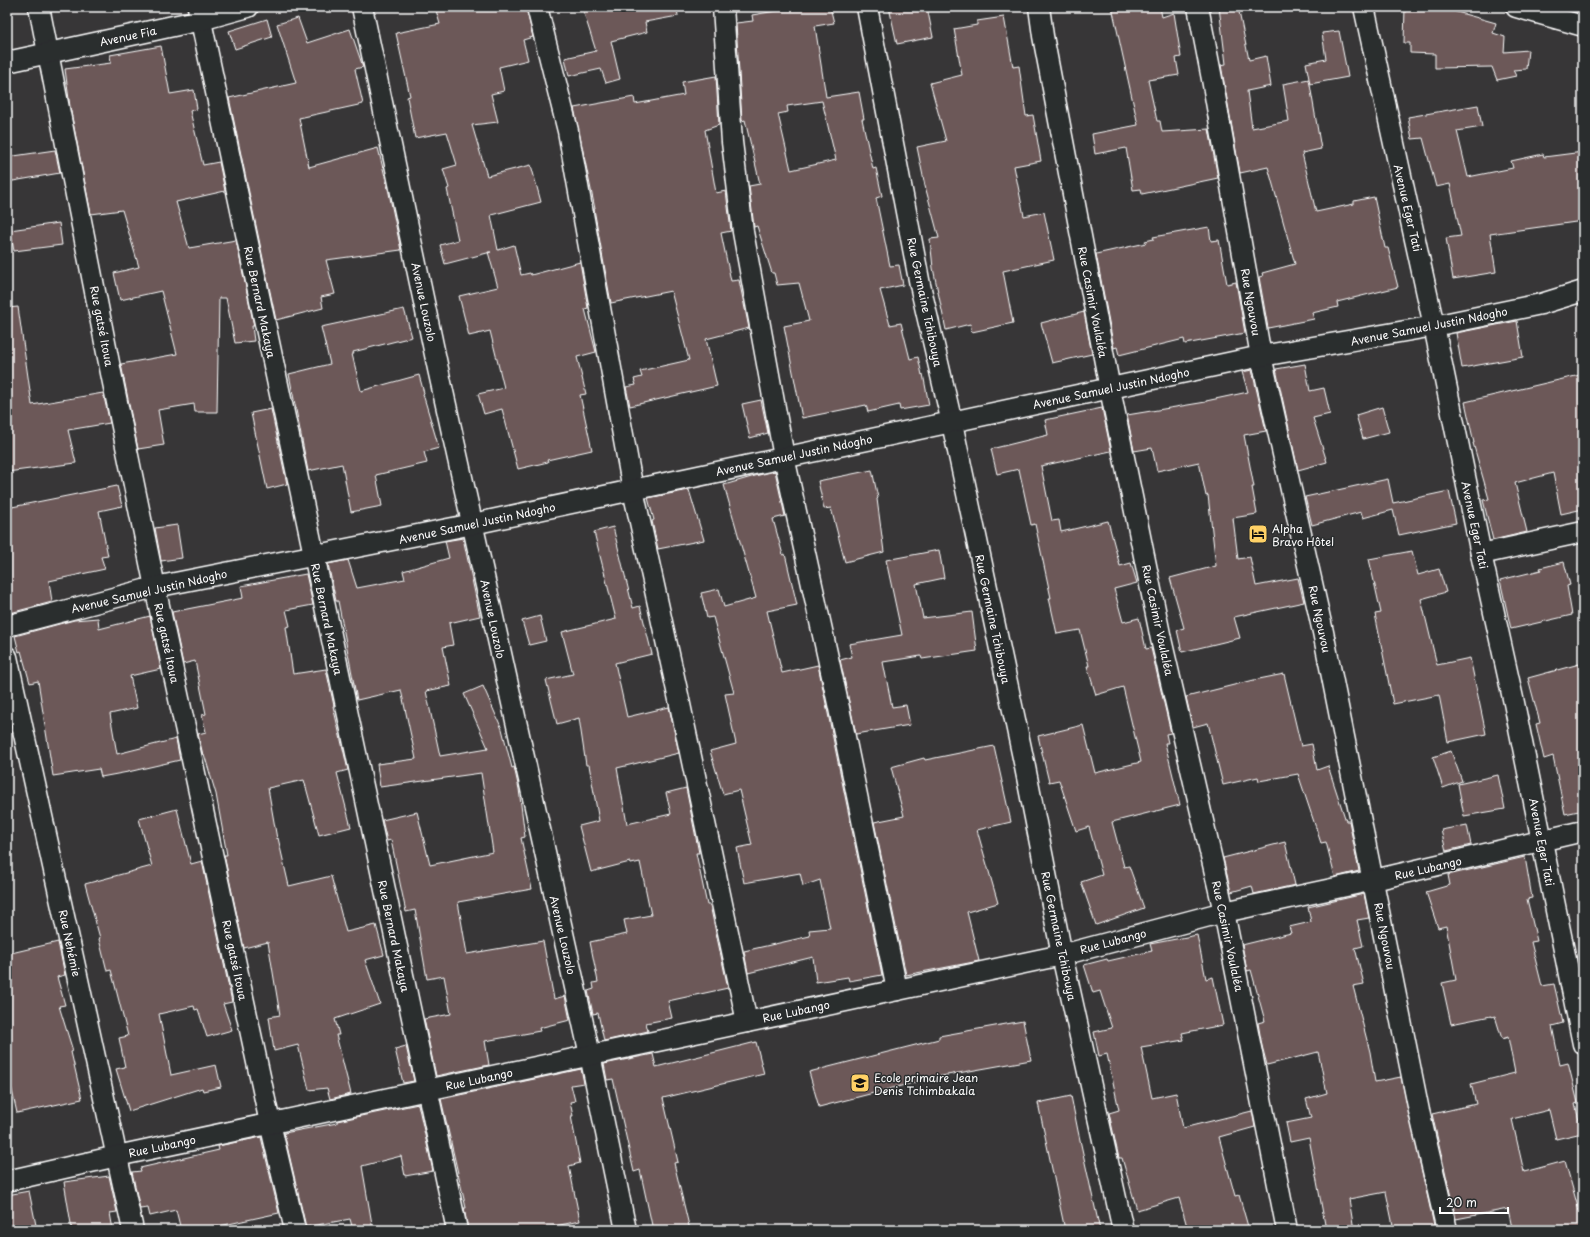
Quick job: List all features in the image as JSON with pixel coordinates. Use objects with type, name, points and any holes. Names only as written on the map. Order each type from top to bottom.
[{"type":"street","name":"Rue gatsé Itoua","points":[[39,7],[155,587],[270,1123],[295,1230]]},
{"type":"street","name":"Avenue Fia","points":[[7,62],[49,53],[200,14],[248,7]]},
{"type":"street","name":"Avenue Louzolo","points":[[362,7],[436,362],[590,1055],[626,1230]]},
{"type":"street","points":[[537,7],[568,131],[633,490],[680,703],[747,1022]]},
{"type":"street","points":[[724,7],[732,142],[744,232],[784,457],[839,708],[897,990]]},
{"type":"street","name":"Rue Germaine Tchibouya","points":[[867,7],[920,285],[952,422],[1025,767],[1062,955],[1123,1230]]},
{"type":"street","name":"Rue Casimir Voulaléa","points":[[1039,7],[1042,36],[1110,389],[1161,639],[1224,912],[1287,1230]]},
{"type":"street","name":"Rue Ngouvou","points":[[1198,7],[1214,87],[1261,356],[1324,632],[1419,1111],[1447,1230]]},
{"type":"street","name":"Avenue Eger Tati","points":[[1364,7],[1434,326],[1481,554],[1514,703],[1583,1044]]},
{"type":"street","points":[[1516,7],[1583,26]]},
{"type":"street","name":"Rue Bernard Makaya","points":[[200,14],[457,1230]]},
{"type":"street","name":"Avenue Samuel Justin Ndogho","points":[[7,626],[155,587],[473,524],[1261,356],[1434,326],[1541,304],[1583,291]]},
{"type":"street","points":[[1481,554],[1583,532]]},
{"type":"street","name":"Rue Nehémie","points":[[7,657],[133,1230]]},
{"type":"street","name":"Rue Lubango","points":[[7,1181],[270,1123],[1062,955],[1224,912],[1374,880],[1541,840],[1583,832]]},
{"type":"building","points":[[435,7],[526,7],[533,37],[523,40],[528,60],[499,67],[504,91],[491,94],[498,122],[472,125],[487,176],[531,165],[541,202],[491,215],[498,250],[514,245],[521,275],[530,273],[531,275],[580,262],[588,308],[585,309],[596,352],[577,357],[586,394],[580,395],[592,450],[547,460],[548,462],[518,469],[502,409],[484,414],[478,394],[504,388],[490,331],[469,336],[459,296],[498,287],[488,253],[445,264],[440,245],[458,240],[447,189],[449,188],[443,169],[457,165],[447,132],[415,138],[407,97],[410,96],[396,33],[440,24]]},
{"type":"building","points":[[582,7],[677,7],[678,16],[645,22],[647,32],[611,41],[620,79],[606,83],[601,69],[569,76],[565,58],[596,51]]},
{"type":"building","points":[[800,7],[830,7],[834,23],[815,26],[826,97],[859,92],[864,119],[862,119],[873,169],[876,168],[882,196],[876,198],[890,266],[899,265],[903,285],[880,290],[890,325],[901,323],[910,359],[918,357],[929,405],[900,410],[899,405],[868,412],[866,405],[802,418],[784,326],[809,321],[799,283],[777,285],[757,226],[754,227],[749,186],[760,184],[745,120],[742,121],[736,23],[753,21],[752,15]],"holes":[[[822,101],[836,160],[791,170],[778,114],[788,112],[787,106]]]},
{"type":"building","points":[[889,7],[927,7],[933,37],[897,44]]},
{"type":"building","points":[[1112,7],[1160,7],[1162,17],[1174,13],[1181,57],[1176,58],[1179,75],[1148,80],[1157,121],[1160,121],[1162,132],[1209,129],[1218,178],[1142,194],[1141,189],[1133,190],[1126,148],[1095,154],[1092,134],[1138,125]]},
{"type":"building","points":[[1219,7],[1238,7],[1249,60],[1266,56],[1271,86],[1247,91],[1252,128],[1289,121],[1283,84],[1309,79],[1321,149],[1302,153],[1316,212],[1354,204],[1354,201],[1374,197],[1385,248],[1388,248],[1398,287],[1337,302],[1338,307],[1312,313],[1314,319],[1268,328],[1259,277],[1263,276],[1262,273],[1295,264],[1268,167],[1240,173],[1221,65],[1226,64]]},
{"type":"building","points":[[1405,7],[1439,7],[1496,23],[1493,33],[1505,37],[1504,52],[1528,50],[1526,69],[1513,70],[1516,76],[1497,80],[1492,67],[1435,68],[1435,54],[1410,53],[1410,43],[1404,43]]},
{"type":"building","points":[[1004,17],[1013,67],[1019,66],[1026,116],[1033,115],[1041,161],[1014,166],[1024,216],[1044,212],[1054,260],[1003,271],[1013,323],[972,332],[970,324],[946,330],[933,268],[930,239],[939,238],[925,186],[917,147],[946,141],[930,83],[962,75],[954,29],[977,25],[977,21]]},
{"type":"building","points":[[298,18],[307,43],[350,29],[363,67],[355,69],[363,104],[299,118],[309,167],[378,148],[401,250],[326,260],[335,294],[321,297],[323,308],[276,320],[229,98],[296,83],[277,24]]},
{"type":"building","points":[[267,19],[272,37],[235,49],[229,31]]},
{"type":"building","points":[[1339,31],[1348,77],[1310,84],[1306,63],[1326,59],[1322,33]]},
{"type":"building","points":[[161,46],[170,94],[194,90],[197,109],[190,111],[203,165],[219,162],[225,191],[176,202],[189,248],[236,240],[254,326],[252,326],[254,341],[235,343],[226,298],[219,298],[217,412],[195,412],[194,404],[158,410],[164,445],[138,449],[121,364],[177,354],[161,291],[120,300],[114,273],[139,267],[122,210],[91,214],[70,107],[65,69],[111,63],[110,55]]},
{"type":"building","points":[[716,76],[719,125],[705,130],[716,193],[726,191],[731,231],[721,233],[731,281],[739,280],[749,328],[706,339],[717,386],[630,406],[626,387],[636,385],[634,379],[642,377],[640,371],[689,360],[671,291],[611,303],[595,209],[574,108],[634,97],[635,104],[684,95],[682,82]]},
{"type":"building","points":[[1478,105],[1482,127],[1457,131],[1468,177],[1513,168],[1511,161],[1543,154],[1544,157],[1583,152],[1583,221],[1490,234],[1496,272],[1453,279],[1446,238],[1461,236],[1450,184],[1436,187],[1423,138],[1412,139],[1408,117]]},
{"type":"building","points":[[55,150],[60,173],[7,182],[7,157]]},
{"type":"building","points":[[59,223],[62,245],[14,251],[10,230]]},
{"type":"building","points":[[1209,227],[1211,241],[1219,240],[1227,284],[1236,282],[1245,333],[1185,344],[1184,339],[1119,355],[1117,347],[1114,348],[1096,254],[1146,243],[1145,241],[1154,239],[1153,237]]},
{"type":"building","points":[[18,307],[32,405],[103,393],[110,423],[68,430],[76,463],[7,472],[7,308]]},
{"type":"building","points":[[404,309],[412,337],[353,352],[354,354],[352,354],[361,391],[419,375],[439,448],[424,452],[427,463],[376,475],[382,506],[351,512],[342,464],[308,471],[289,374],[330,364],[321,327]]},
{"type":"building","points":[[1084,312],[1092,354],[1052,363],[1041,323]]},
{"type":"building","points":[[1517,321],[1523,357],[1462,368],[1456,333]]},
{"type":"building","points":[[1305,364],[1310,391],[1324,388],[1330,414],[1313,418],[1327,462],[1298,470],[1276,369]]},
{"type":"building","points":[[1252,370],[1266,431],[1244,435],[1254,487],[1252,487],[1257,514],[1233,518],[1238,559],[1250,557],[1256,586],[1298,578],[1304,602],[1234,617],[1240,638],[1182,652],[1177,630],[1184,628],[1170,578],[1216,566],[1208,495],[1206,496],[1199,462],[1157,471],[1152,448],[1134,451],[1127,415],[1206,402],[1248,392],[1242,372]]},
{"type":"building","points":[[1580,375],[1583,388],[1583,509],[1561,514],[1553,473],[1515,483],[1527,532],[1493,540],[1483,500],[1489,499],[1473,443],[1465,402]]},
{"type":"building","points":[[761,400],[768,433],[750,438],[742,404]]},
{"type":"building","points":[[1382,407],[1389,432],[1363,439],[1356,415]]},
{"type":"building","points":[[1102,408],[1111,451],[1041,466],[1052,521],[1059,520],[1061,532],[1108,521],[1120,566],[1131,563],[1137,583],[1114,589],[1123,622],[1139,618],[1146,649],[1151,648],[1171,733],[1166,734],[1168,743],[1165,743],[1180,805],[1112,822],[1124,867],[1129,866],[1144,908],[1096,925],[1081,882],[1102,875],[1089,827],[1076,831],[1059,780],[1049,782],[1038,736],[1083,725],[1095,773],[1141,762],[1123,687],[1096,695],[1087,666],[1089,666],[1080,630],[1057,634],[1035,524],[1031,525],[1019,469],[997,474],[991,449],[1048,435],[1045,420]]},
{"type":"building","points":[[271,409],[287,484],[267,489],[251,413]]},
{"type":"building","points":[[872,470],[878,498],[884,552],[845,562],[831,508],[824,509],[818,481]]},
{"type":"building","points":[[775,471],[785,516],[773,519],[783,555],[785,554],[797,605],[767,611],[782,673],[818,665],[882,975],[849,981],[848,977],[816,982],[813,957],[748,973],[744,951],[810,936],[809,930],[830,928],[820,880],[803,886],[800,873],[744,883],[737,848],[752,845],[739,790],[723,794],[710,751],[736,744],[725,694],[734,693],[713,617],[707,618],[701,593],[719,589],[724,607],[756,598],[724,485]]},
{"type":"building","points":[[1388,479],[1393,503],[1449,491],[1456,523],[1399,535],[1393,510],[1363,518],[1361,512],[1312,525],[1305,497]]},
{"type":"building","points":[[117,486],[122,506],[99,511],[108,556],[101,557],[105,569],[49,581],[52,602],[10,613],[9,610],[7,610],[7,508]]},
{"type":"building","points":[[689,490],[704,540],[658,549],[652,521],[654,520],[648,498]]},
{"type":"building","points":[[177,525],[182,558],[161,561],[155,528]]},
{"type":"building","points":[[613,527],[633,608],[640,606],[652,654],[615,663],[627,717],[669,707],[679,753],[617,768],[627,824],[671,814],[666,793],[686,788],[699,853],[696,853],[707,905],[710,905],[728,988],[668,1001],[672,1018],[646,1023],[648,1031],[604,1041],[598,1013],[593,1014],[588,991],[594,989],[593,983],[598,982],[590,942],[627,934],[624,920],[651,915],[640,862],[631,864],[630,862],[591,872],[579,826],[599,821],[589,765],[586,765],[579,718],[557,724],[546,680],[573,674],[562,632],[616,619],[594,532]]},
{"type":"building","points":[[463,538],[480,616],[449,623],[453,645],[443,647],[451,686],[426,691],[440,756],[488,748],[464,694],[483,686],[502,729],[512,768],[514,767],[519,789],[525,837],[521,838],[532,889],[458,902],[467,954],[543,941],[554,999],[565,996],[570,1020],[539,1028],[540,1031],[485,1041],[489,1065],[436,1076],[424,1019],[451,1014],[444,976],[427,979],[415,910],[406,912],[391,840],[387,841],[382,820],[417,812],[430,865],[493,852],[481,773],[380,787],[377,764],[416,759],[401,690],[357,700],[338,601],[336,601],[328,564],[348,560],[357,588],[405,579],[403,571],[449,558],[445,541]]},
{"type":"building","points":[[939,550],[944,578],[916,584],[923,618],[972,612],[977,651],[922,659],[921,656],[883,662],[892,707],[906,705],[910,725],[856,734],[840,660],[852,657],[849,644],[902,635],[886,560]]},
{"type":"building","points":[[1412,551],[1418,575],[1439,569],[1446,592],[1421,599],[1437,665],[1470,658],[1486,734],[1448,742],[1439,695],[1393,704],[1375,614],[1381,613],[1369,559]]},
{"type":"building","points":[[1564,562],[1570,585],[1567,586],[1572,615],[1511,629],[1500,580],[1541,570],[1540,568]]},
{"type":"building","points":[[306,574],[313,605],[286,610],[290,626],[286,627],[293,674],[326,669],[348,770],[337,773],[351,827],[319,835],[304,780],[268,788],[277,839],[278,838],[289,886],[331,876],[346,932],[376,925],[384,955],[365,960],[380,1004],[335,1019],[339,1035],[336,1035],[351,1094],[330,1099],[327,1088],[309,1090],[298,1045],[274,1051],[269,1017],[280,1015],[268,942],[244,948],[224,855],[227,855],[216,794],[204,754],[203,755],[198,734],[206,732],[202,715],[206,714],[195,661],[183,664],[172,612],[243,598],[241,586]]},
{"type":"building","points":[[150,616],[161,669],[130,676],[137,708],[110,714],[117,754],[176,739],[180,760],[101,777],[99,769],[53,776],[38,681],[30,683],[15,636],[74,620],[98,618],[99,629]]},
{"type":"building","points":[[540,616],[546,641],[529,645],[522,621]]},
{"type":"building","points":[[1583,663],[1583,810],[1565,814],[1553,756],[1544,759],[1536,724],[1540,723],[1528,678]]},
{"type":"building","points":[[1284,674],[1301,746],[1312,744],[1317,770],[1328,766],[1346,821],[1349,821],[1359,871],[1335,877],[1326,842],[1321,843],[1298,774],[1259,781],[1258,777],[1223,785],[1208,723],[1193,727],[1186,697]]},
{"type":"building","points":[[994,746],[1011,822],[977,830],[998,903],[967,912],[979,961],[906,975],[874,822],[904,816],[891,767],[924,758],[925,760]]},
{"type":"building","points":[[1451,751],[1462,781],[1443,788],[1433,757]]},
{"type":"building","points":[[1498,775],[1505,809],[1464,816],[1458,784]]},
{"type":"building","points":[[177,809],[191,864],[202,861],[232,1002],[223,1004],[232,1030],[207,1037],[198,1009],[195,1010],[194,1006],[159,1014],[171,1075],[216,1065],[221,1087],[203,1091],[202,1088],[129,1111],[116,1069],[125,1067],[119,1038],[128,1036],[111,970],[107,971],[100,938],[85,884],[152,866],[139,819]]},
{"type":"building","points":[[1467,825],[1471,845],[1446,851],[1441,830]]},
{"type":"building","points":[[1285,842],[1295,885],[1254,894],[1252,886],[1231,892],[1223,858]]},
{"type":"building","points":[[1525,857],[1532,898],[1527,899],[1537,941],[1531,942],[1542,986],[1554,984],[1563,1023],[1552,1026],[1560,1065],[1568,1063],[1578,1103],[1575,1104],[1582,1133],[1556,1139],[1549,1110],[1512,1119],[1524,1172],[1565,1161],[1583,1220],[1583,1230],[1519,1230],[1518,1226],[1512,1228],[1508,1209],[1456,1219],[1432,1114],[1476,1104],[1471,1084],[1515,1073],[1508,1037],[1502,1039],[1495,1016],[1451,1024],[1442,983],[1456,980],[1446,926],[1438,928],[1426,892],[1450,885],[1448,875]]},
{"type":"building","points":[[1364,894],[1369,918],[1357,920],[1363,946],[1355,948],[1364,984],[1353,986],[1370,1052],[1375,1082],[1401,1077],[1435,1230],[1394,1230],[1386,1192],[1349,1199],[1354,1230],[1326,1230],[1309,1138],[1290,1142],[1286,1123],[1311,1118],[1306,1099],[1327,1093],[1318,1052],[1267,1065],[1262,1046],[1258,1023],[1265,1021],[1251,970],[1247,971],[1242,945],[1291,933],[1289,927],[1311,922],[1308,907]]},
{"type":"building","points":[[1197,935],[1206,979],[1213,977],[1223,1025],[1182,1033],[1184,1040],[1141,1047],[1152,1098],[1176,1093],[1183,1128],[1252,1111],[1255,1127],[1219,1137],[1235,1196],[1239,1195],[1249,1230],[1188,1230],[1179,1198],[1137,1210],[1122,1158],[1119,1158],[1109,1113],[1119,1110],[1107,1054],[1099,1056],[1094,1032],[1112,1028],[1100,991],[1093,993],[1084,965],[1107,959],[1108,961],[1152,951],[1150,944]]},
{"type":"building","points":[[58,942],[65,975],[57,977],[65,1005],[59,1006],[73,1051],[71,1052],[82,1099],[17,1113],[7,1068],[7,954]]},
{"type":"building","points":[[1023,1021],[1031,1060],[936,1077],[819,1107],[809,1072],[939,1039],[939,1036]]},
{"type":"building","points":[[756,1042],[764,1074],[663,1098],[678,1162],[674,1163],[690,1230],[653,1230],[640,1170],[634,1172],[613,1079],[607,1080],[604,1064],[653,1054],[656,1067]]},
{"type":"building","points":[[406,1046],[414,1081],[403,1083],[395,1049]]},
{"type":"building","points":[[581,1069],[584,1083],[571,1085],[575,1101],[570,1102],[573,1116],[571,1116],[580,1163],[569,1166],[580,1221],[535,1230],[468,1230],[464,1208],[466,1208],[441,1099]]},
{"type":"building","points":[[1071,1096],[1100,1230],[1065,1230],[1038,1103]]},
{"type":"building","points":[[418,1104],[433,1171],[405,1176],[401,1156],[362,1166],[373,1230],[353,1230],[350,1219],[306,1227],[284,1133],[337,1123],[337,1121]]},
{"type":"building","points":[[261,1137],[279,1213],[215,1227],[216,1230],[181,1230],[176,1210],[150,1216],[148,1208],[140,1209],[132,1172],[141,1171],[140,1168],[219,1150],[218,1146]]},
{"type":"building","points":[[109,1176],[117,1212],[110,1213],[113,1230],[72,1230],[64,1182]]},
{"type":"building","points":[[29,1191],[37,1230],[7,1230],[7,1195]]},
{"type":"place","name":"Alpha Bravo Hôtel","points":[[1258,534]]},
{"type":"place","name":"Ecole primaire Jean Denis Tchimbakala","points":[[860,1083]]}]
